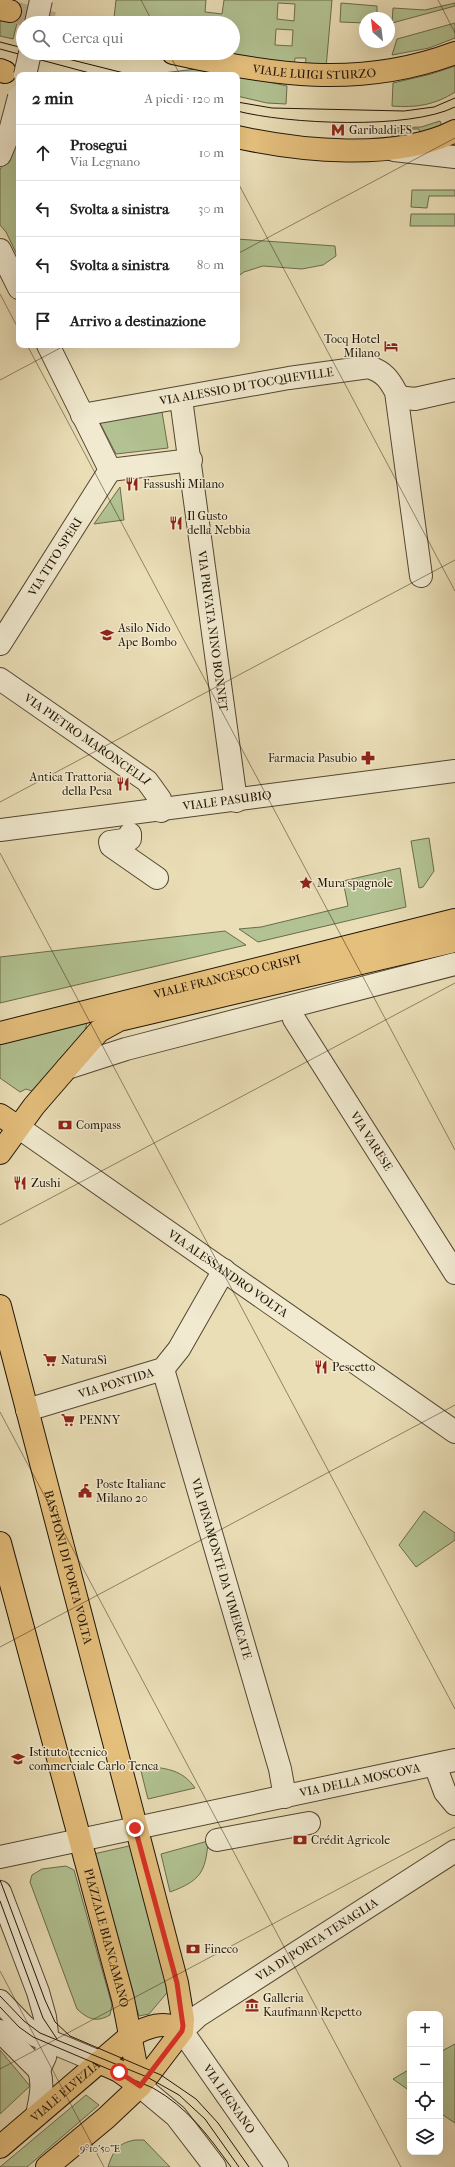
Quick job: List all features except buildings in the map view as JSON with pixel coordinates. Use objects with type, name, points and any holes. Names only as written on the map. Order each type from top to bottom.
[{"type":"main road","name":"VIALE LUIGI STURZO","points":[[209,60],[270,72],[334,76],[400,69],[455,53]]},
{"type":"main road","points":[[240,137],[319,149],[356,150],[386,149],[432,140],[455,131]]},
{"type":"main road","name":"VIALE FRANCESCO CRISPI","points":[[0,1033],[455,920]]},
{"type":"main road","name":"VIALE FRANCESCO CRISPI","points":[[18,1128],[99,1031],[119,1020],[455,941]]},
{"type":"main road","name":"VIA ALESSANDRO VOLTA","points":[[0,1115],[18,1128]]},
{"type":"main road","points":[[0,1153],[18,1128]]},
{"type":"main road","name":"BASTIONI DI PORTA VOLTA","points":[[0,1306],[135,1828]]},
{"type":"main road","points":[[0,1544],[80,1840]]},
{"type":"main road","points":[[47,2167],[106,2118],[140,2086],[182,2031],[183,2019],[177,1983],[135,1828]]},
{"type":"main road","name":"PIAZZALE BIANCAMANO","points":[[80,1840],[123,1999],[140,2086]]},
{"type":"main road","points":[[130,2036],[162,2024],[176,2027],[182,2031]]},
{"type":"main road","name":"VIALE ELVEZIA","points":[[0,2147],[130,2036]]},
{"type":"main road","points":[[99,2062],[119,2072],[140,2086]]},
{"type":"street","points":[[38,16],[41,0]]},
{"type":"street","points":[[10,72],[23,60]]},
{"type":"street","points":[[0,155],[10,131],[16,108]]},
{"type":"street","points":[[386,149],[455,157]]},
{"type":"street","points":[[0,250],[16,282]]},
{"type":"street","points":[[49,348],[110,470],[191,460]]},
{"type":"street","name":"VIA ALESSIO DI TOCQUEVILLE","points":[[82,415],[289,378],[369,367],[388,378],[397,397],[421,576]]},
{"type":"street","points":[[397,397],[415,399],[455,390]]},
{"type":"street","name":"VIA PRIVATA NINO BONNET","points":[[181,398],[191,460],[236,801]]},
{"type":"street","name":"VIA TITO SPERI","points":[[0,644],[110,470]]},
{"type":"street","name":"VIA PIETRO MARONCELLI","points":[[0,679],[147,781],[160,800],[161,810]]},
{"type":"street","name":"VIALE PASUBIO","points":[[0,830],[455,772]]},
{"type":"street","points":[[130,834],[130,839],[110,842],[111,846],[157,878]]},
{"type":"street","points":[[68,1068],[126,1049],[291,1008],[455,964]]},
{"type":"street","name":"VIA VARESE","points":[[291,1008],[294,1019],[455,1273]]},
{"type":"street","name":"VIA ALESSANDRO VOLTA","points":[[18,1128],[455,1432]]},
{"type":"street","name":"VIA PONTIDA","points":[[26,1410],[163,1369],[179,1349],[224,1270]]},
{"type":"street","name":"VIA PINAMONTE DA VIMERCATE","points":[[163,1369],[280,1768]]},
{"type":"street","name":"VIA DELLA MOSCOVA","points":[[135,1828],[445,1763],[450,1798]]},
{"type":"street","name":"VIA DELLA MOSCOVA","points":[[280,1768],[286,1797]]},
{"type":"street","points":[[217,1840],[309,1823]]},
{"type":"street","points":[[0,1857],[135,1828]]},
{"type":"street","name":"VIA DI PORTA TENAGLIA","points":[[182,2031],[198,2016],[455,1851]]},
{"type":"street","points":[[0,1892],[41,2002],[45,2017],[48,2042],[45,2057],[39,2070]]},
{"type":"street","points":[[0,2001],[24,2026],[48,2042],[99,2062]]},
{"type":"street","points":[[0,2031],[39,2070],[42,2078],[37,2115]]},
{"type":"street","name":"VIA LEGNANO","points":[[182,2031],[277,2167]]},
{"type":"street","points":[[140,2086],[176,2116],[215,2167]]},
{"type":"green space","points":[[116,0],[206,0],[205,12],[222,14],[224,0],[332,0],[326,68],[305,68],[306,58],[295,58],[294,67],[240,56],[240,16],[114,16]],"holes":[[[278,3],[295,4],[294,21],[277,19]],[[276,29],[293,30],[292,46],[275,45]]]},
{"type":"green space","points":[[341,3],[377,6],[377,12],[359,12],[359,23],[340,22]]},
{"type":"green space","points":[[455,3],[455,6],[395,22],[395,12],[393,12],[393,8],[425,10]]},
{"type":"green space","points":[[0,19],[16,23],[13,39],[0,36]]},
{"type":"green space","points":[[455,23],[455,38],[429,48],[392,55],[397,39]]},
{"type":"green space","points":[[455,66],[455,92],[440,100],[425,105],[392,106],[393,83],[431,74]]},
{"type":"green space","points":[[205,68],[223,72],[171,72]]},
{"type":"green space","points":[[240,76],[287,86],[286,104],[267,103],[240,97]]},
{"type":"green space","points":[[440,121],[442,126],[420,134],[419,129],[408,129],[408,134],[405,135],[403,130],[399,130],[399,136],[392,137],[392,128],[421,127]]},
{"type":"green space","points":[[14,141],[16,142],[16,253],[6,232],[0,225],[0,170]]},
{"type":"green space","points":[[412,190],[455,190],[455,196],[429,196],[427,208],[411,207]]},
{"type":"green space","points":[[411,214],[455,214],[455,226],[410,226]]},
{"type":"green space","points":[[240,239],[335,246],[336,256],[323,265],[302,269],[263,266],[244,272],[240,275]]},
{"type":"green space","points":[[162,412],[168,448],[116,454],[100,423],[102,420]]},
{"type":"green space","points":[[120,487],[124,520],[94,524]]},
{"type":"green space","points":[[429,838],[434,871],[423,887],[419,888],[411,841]]},
{"type":"green space","points":[[400,868],[406,907],[258,942],[239,929],[261,927],[348,906],[343,881]]},
{"type":"green space","points":[[225,931],[246,945],[0,1003],[0,957]]},
{"type":"green space","points":[[87,1022],[85,1031],[32,1091],[26,1089],[20,1092],[0,1078],[0,1039]]},
{"type":"green space","points":[[424,1511],[455,1533],[455,1540],[416,1567],[399,1545]]},
{"type":"green space","points":[[153,1767],[177,1772],[186,1778],[195,1788],[148,1799],[141,1771]]},
{"type":"green space","points":[[208,1841],[207,1852],[200,1874],[188,1884],[170,1892],[161,1854]]},
{"type":"green space","points":[[129,1846],[138,1850],[171,1988],[149,2014],[139,2016],[89,1855]]},
{"type":"green space","points":[[66,1866],[74,1870],[112,2005],[110,2015],[100,2019],[92,2019],[77,2009],[30,1882],[32,1875],[42,1869]]},
{"type":"green space","points":[[455,2044],[455,2123],[443,2115],[443,2050]]},
{"type":"green space","points":[[0,2050],[30,2086],[0,2114]]},
{"type":"green space","points":[[407,2071],[407,2089],[393,2079]]},
{"type":"green space","points":[[86,2095],[99,2105],[27,2167],[0,2167]]},
{"type":"green space","points":[[144,2140],[170,2167],[108,2167],[114,2152],[120,2146],[129,2141]]},
{"type":"tunnel","points":[[10,11],[28,16]]},
{"type":"tram line","points":[[0,42],[16,46]]},
{"type":"tram line","points":[[0,49],[16,53]]},
{"type":"tram line","points":[[41,60],[86,72]]},
{"type":"tram line","points":[[72,60],[120,72]]},
{"type":"tram line","points":[[240,103],[272,108],[404,111],[434,107],[455,98]]},
{"type":"tram line","points":[[240,112],[259,116],[316,122],[379,122],[409,119],[434,114],[455,107]]},
{"type":"tram line","points":[[0,1880],[45,2000],[55,2022],[70,2036],[161,2075],[196,2099],[218,2123],[249,2167]]},
{"type":"tram line","points":[[0,1901],[43,2018],[57,2039]]},
{"type":"tram line","points":[[0,1996],[24,2021],[40,2033],[147,2077],[179,2095],[205,2119],[239,2167]]},
{"type":"tram line","points":[[0,2007],[19,2027],[33,2037],[153,2088],[165,2096],[187,2113],[214,2144],[231,2167]]},
{"type":"place","name":"Garibaldi FS","points":[[338,130]]},
{"type":"place","name":"Tocq Hotel Milano","points":[[391,346]]},
{"type":"place","name":"Fassushi Milano","points":[[132,484]]},
{"type":"place","name":"Il Gusto della Nebbia","points":[[176,523]]},
{"type":"place","name":"Asilo Nido Ape Bombo","points":[[107,635]]},
{"type":"place","name":"Farmacia Pasubio","points":[[368,758]]},
{"type":"place","name":"Antica Trattoria della Pesa","points":[[123,784]]},
{"type":"place","name":"Mura spagnole","points":[[306,883]]},
{"type":"place","name":"Compass","points":[[65,1125]]},
{"type":"place","name":"Zushi","points":[[20,1183]]},
{"type":"place","name":"NaturaSì","points":[[50,1360]]},
{"type":"place","name":"Pescetto","points":[[321,1367]]},
{"type":"place","name":"PENNY","points":[[68,1420]]},
{"type":"place","name":"Poste Italiane Milano 20","points":[[85,1491]]},
{"type":"place","name":"Istituto tecnico commerciale Carlo Tenca","points":[[18,1759]]},
{"type":"place","name":"Crédit Agricole","points":[[300,1840]]},
{"type":"place","name":"Fineco","points":[[193,1949]]},
{"type":"place","name":"Galleria Kaufmann Repetto","points":[[252,2005]]},
{"type":"route","points":[[119,2072],[140,2086],[182,2031],[183,2026],[177,1983],[135,1828]]}]
